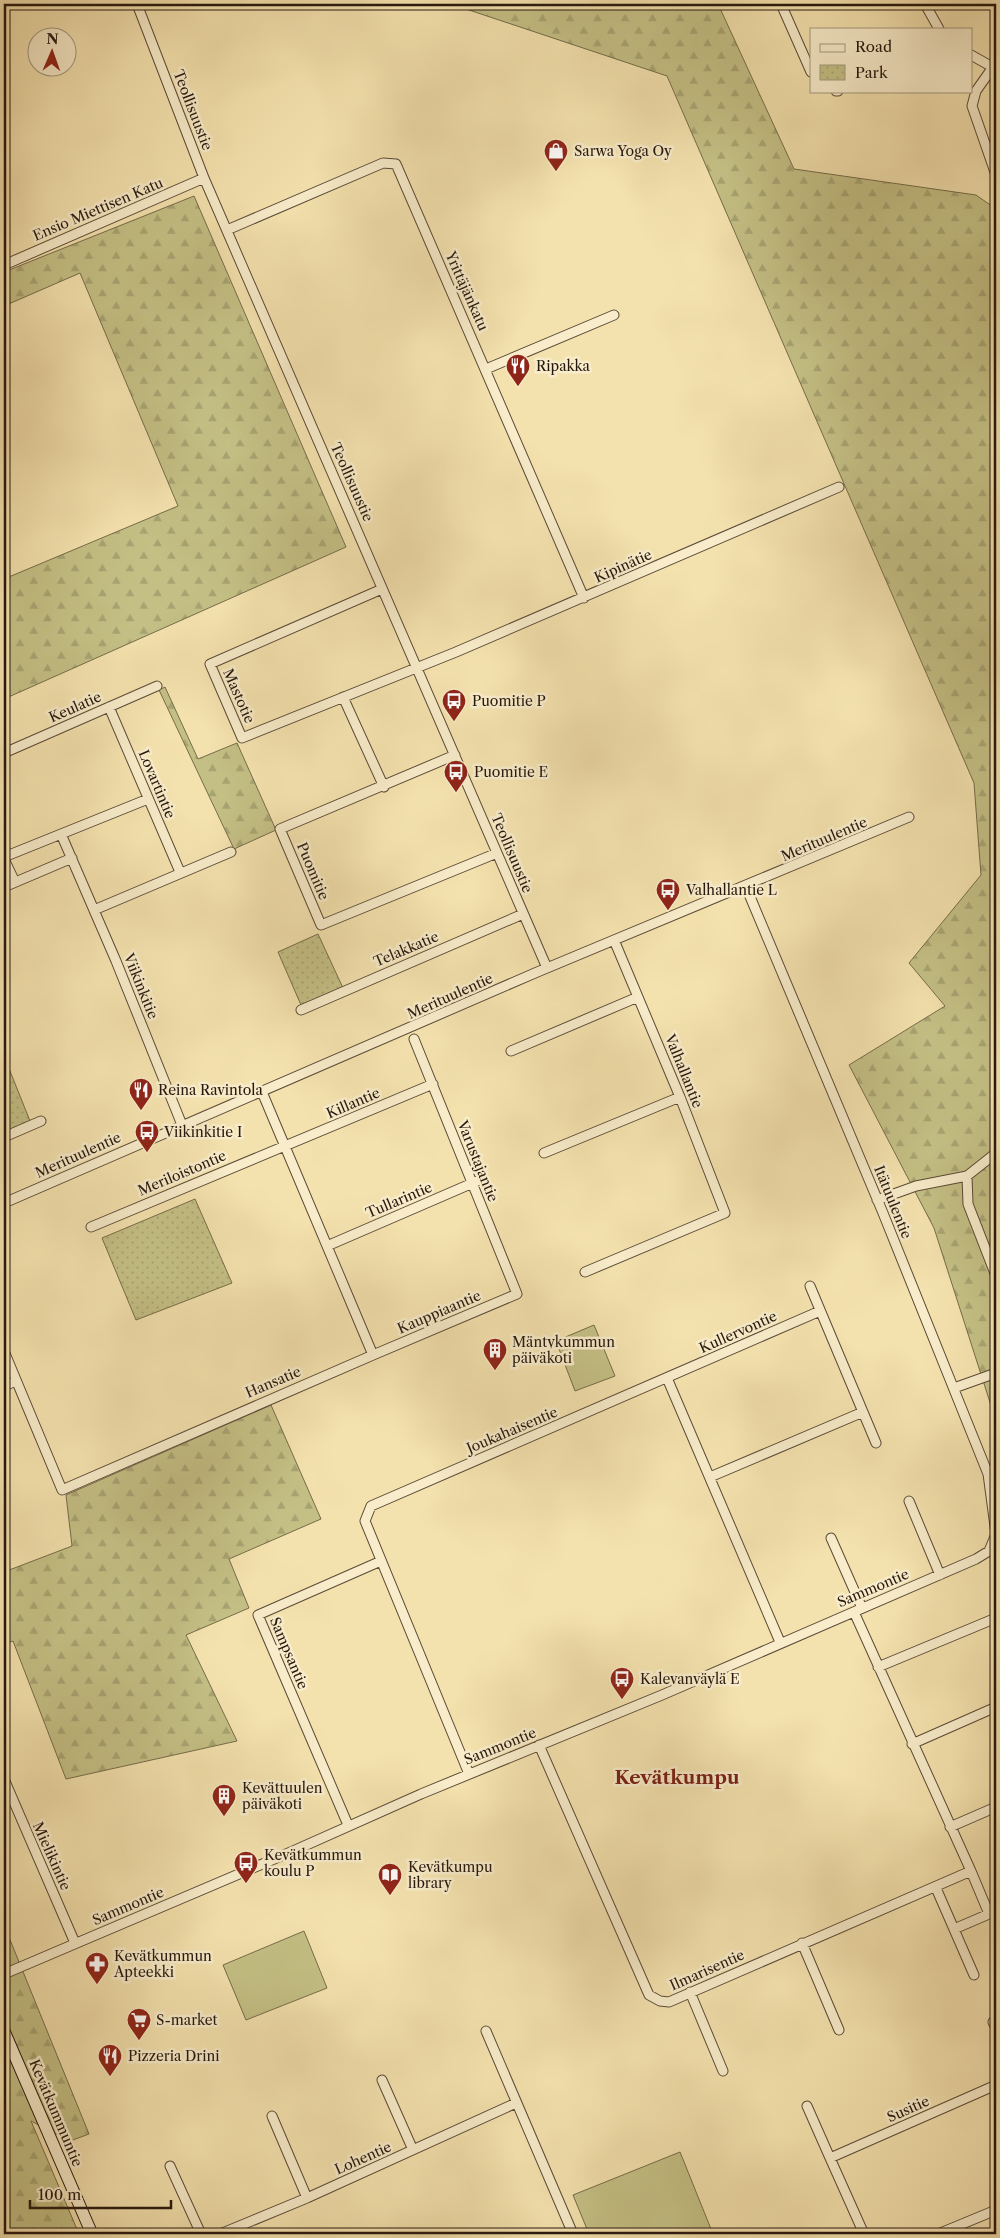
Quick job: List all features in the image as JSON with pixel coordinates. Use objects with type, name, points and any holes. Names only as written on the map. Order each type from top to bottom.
[{"type":"street","name":"Teollisuustie","points":[[137,4],[204,178],[382,589],[418,667],[547,968]]},
{"type":"street","points":[[781,4],[810,70]]},
{"type":"street","points":[[925,4],[938,28]]},
{"type":"street","points":[[972,56],[994,68],[976,91],[972,106],[996,175]]},
{"type":"street","name":"Yrittäjänkatu","points":[[227,230],[383,163],[396,164],[584,598]]},
{"type":"street","name":"Ensio Miettisen Katu","points":[[4,264],[204,178]]},
{"type":"street","points":[[486,369],[614,315]]},
{"type":"street","name":"Kipinätie","points":[[418,667],[584,598],[838,487]]},
{"type":"street","name":"Mastotie","points":[[382,589],[210,664],[242,738],[418,667]]},
{"type":"street","name":"Keulatie","points":[[4,753],[157,686]]},
{"type":"street","points":[[343,698],[384,787]]},
{"type":"street","name":"Lovartintie","points":[[109,707],[180,872]]},
{"type":"street","name":"Puomitie","points":[[456,755],[384,787],[280,829],[321,925],[497,853]]},
{"type":"street","points":[[15,882],[4,858],[148,799]]},
{"type":"street","name":"Merituulentie","points":[[4,1203],[547,968],[746,887],[909,817]]},
{"type":"street","name":"Viikinkitie","points":[[61,834],[182,1125]]},
{"type":"street","points":[[94,910],[231,852]]},
{"type":"street","points":[[4,887],[72,858]]},
{"type":"street","name":"Itätuulentie","points":[[746,887],[988,1474],[996,1534]]},
{"type":"street","name":"Telakkatie","points":[[301,1010],[523,914]]},
{"type":"street","name":"Valhallantie","points":[[585,1272],[725,1213],[680,1097],[614,940]]},
{"type":"street","points":[[511,1051],[638,997]]},
{"type":"street","name":"Varustajantie","points":[[414,1039],[517,1294]]},
{"type":"street","name":"Killantie","points":[[284,1146],[433,1084]]},
{"type":"street","points":[[262,1092],[373,1355]]},
{"type":"street","points":[[544,1153],[680,1097]]},
{"type":"street","points":[[4,1137],[41,1122]]},
{"type":"street","name":"Meriloistontie","points":[[91,1226],[284,1146]]},
{"type":"street","points":[[876,1200],[916,1186],[967,1176],[996,1153]]},
{"type":"street","points":[[967,1176],[968,1204],[996,1276]]},
{"type":"street","name":"Tullarintie","points":[[327,1246],[482,1179]]},
{"type":"street","points":[[810,1286],[876,1443]]},
{"type":"street","name":"Kauppiaantie","points":[[373,1355],[517,1294]]},
{"type":"street","name":"Kullervontie","points":[[667,1378],[820,1311]]},
{"type":"street","name":"Hansatie","points":[[4,1351],[62,1490],[373,1355]]},
{"type":"street","points":[[954,1388],[996,1373]]},
{"type":"street","points":[[667,1378],[780,1642]]},
{"type":"street","name":"Joukahaisentie","points":[[469,1774],[365,1521],[371,1506],[667,1378]]},
{"type":"street","points":[[4,1386],[16,1381]]},
{"type":"street","points":[[710,1477],[863,1412]]},
{"type":"street","points":[[909,1501],[940,1575]]},
{"type":"street","name":"Sammontie","points":[[4,1974],[293,1851],[348,1824],[662,1694],[986,1555],[996,1534]]},
{"type":"street","points":[[831,1538],[878,1667],[950,1827],[993,1913],[954,1929]]},
{"type":"street","name":"Sampsantie","points":[[348,1824],[258,1615],[381,1561]]},
{"type":"street","points":[[878,1667],[996,1618]]},
{"type":"street","points":[[912,1744],[996,1708]]},
{"type":"street","name":"Ilmarisentie","points":[[539,1745],[650,1995],[660,2001],[669,2002],[802,1943],[936,1888],[971,1871]]},
{"type":"street","name":"Mielikintie","points":[[4,1779],[75,1943]]},
{"type":"street","points":[[950,1827],[996,1807]]},
{"type":"street","points":[[936,1888],[974,1975]]},
{"type":"street","points":[[802,1943],[839,2030]]},
{"type":"street","points":[[690,1992],[723,2071]]},
{"type":"street","name":"Kevätkummuntie","points":[[4,2031],[92,2234]]},
{"type":"street","points":[[486,2031],[573,2234]]},
{"type":"street","points":[[382,2080],[412,2150]]},
{"type":"street","name":"Susitie","points":[[830,2158],[996,2085]]},
{"type":"street","name":"Lohentie","points":[[220,2234],[307,2198],[516,2103]]},
{"type":"street","points":[[807,2106],[864,2234]]},
{"type":"street","points":[[272,2116],[307,2198]]},
{"type":"street","points":[[170,2166],[201,2234]]},
{"type":"street","points":[[943,2233],[996,2210]]},
{"type":"green space","points":[[451,4],[718,4],[794,169],[976,195],[996,209],[996,1421],[934,1228],[849,1065],[945,1006],[909,963],[981,875],[974,783],[667,76]]},
{"type":"green space","points":[[194,196],[346,547],[4,699],[4,579],[178,506],[80,273],[4,306],[4,272]]},
{"type":"green space","points":[[165,687],[198,759],[237,743],[276,830],[234,849],[159,690]]},
{"type":"green space","points":[[318,934],[343,988],[301,1005],[278,952]]},
{"type":"green space","points":[[4,1056],[32,1126],[4,1139]]},
{"type":"green space","points":[[195,1199],[232,1283],[136,1320],[102,1238]]},
{"type":"green space","points":[[594,1325],[615,1376],[575,1391],[556,1341]]},
{"type":"green space","points":[[271,1405],[321,1519],[229,1559],[249,1608],[186,1635],[237,1741],[66,1779],[13,1641],[4,1644],[4,1572],[72,1546],[66,1495]]},
{"type":"green space","points":[[4,1925],[89,2134],[70,2141],[31,2121],[79,2234],[4,2234]]},
{"type":"green space","points":[[304,1931],[327,1988],[246,2020],[223,1965]]},
{"type":"green space","points":[[680,2152],[713,2234],[589,2234],[573,2195]]},
{"type":"place","name":"Sarwa Yoga Oy","points":[[556,172]]},
{"type":"place","name":"Ripakka","points":[[518,387]]},
{"type":"place","name":"Puomitie P","points":[[454,722]]},
{"type":"place","name":"Puomitie E","points":[[456,793]]},
{"type":"place","name":"Valhallantie L","points":[[668,911]]},
{"type":"place","name":"Reina Ravintola","points":[[141,1111]]},
{"type":"place","name":"Viikinkitie I","points":[[147,1153]]},
{"type":"place","name":"Mäntykummun päiväkoti","points":[[495,1371]]},
{"type":"place","name":"Kalevanväylä E","points":[[622,1700]]},
{"type":"place","name":"Kevättuulen päiväkoti","points":[[224,1817]]},
{"type":"place","name":"Kevätkummun koulu P","points":[[246,1884]]},
{"type":"place","name":"Kevätkumpu library","points":[[390,1896]]},
{"type":"place","name":"Kevätkummun Apteekki","points":[[97,1985]]},
{"type":"place","name":"S-market","points":[[139,2041]]},
{"type":"place","name":"Pizzeria Drini","points":[[110,2077]]},
{"type":"district","name":"Kevätkumpu","points":[[677,1777]]}]
